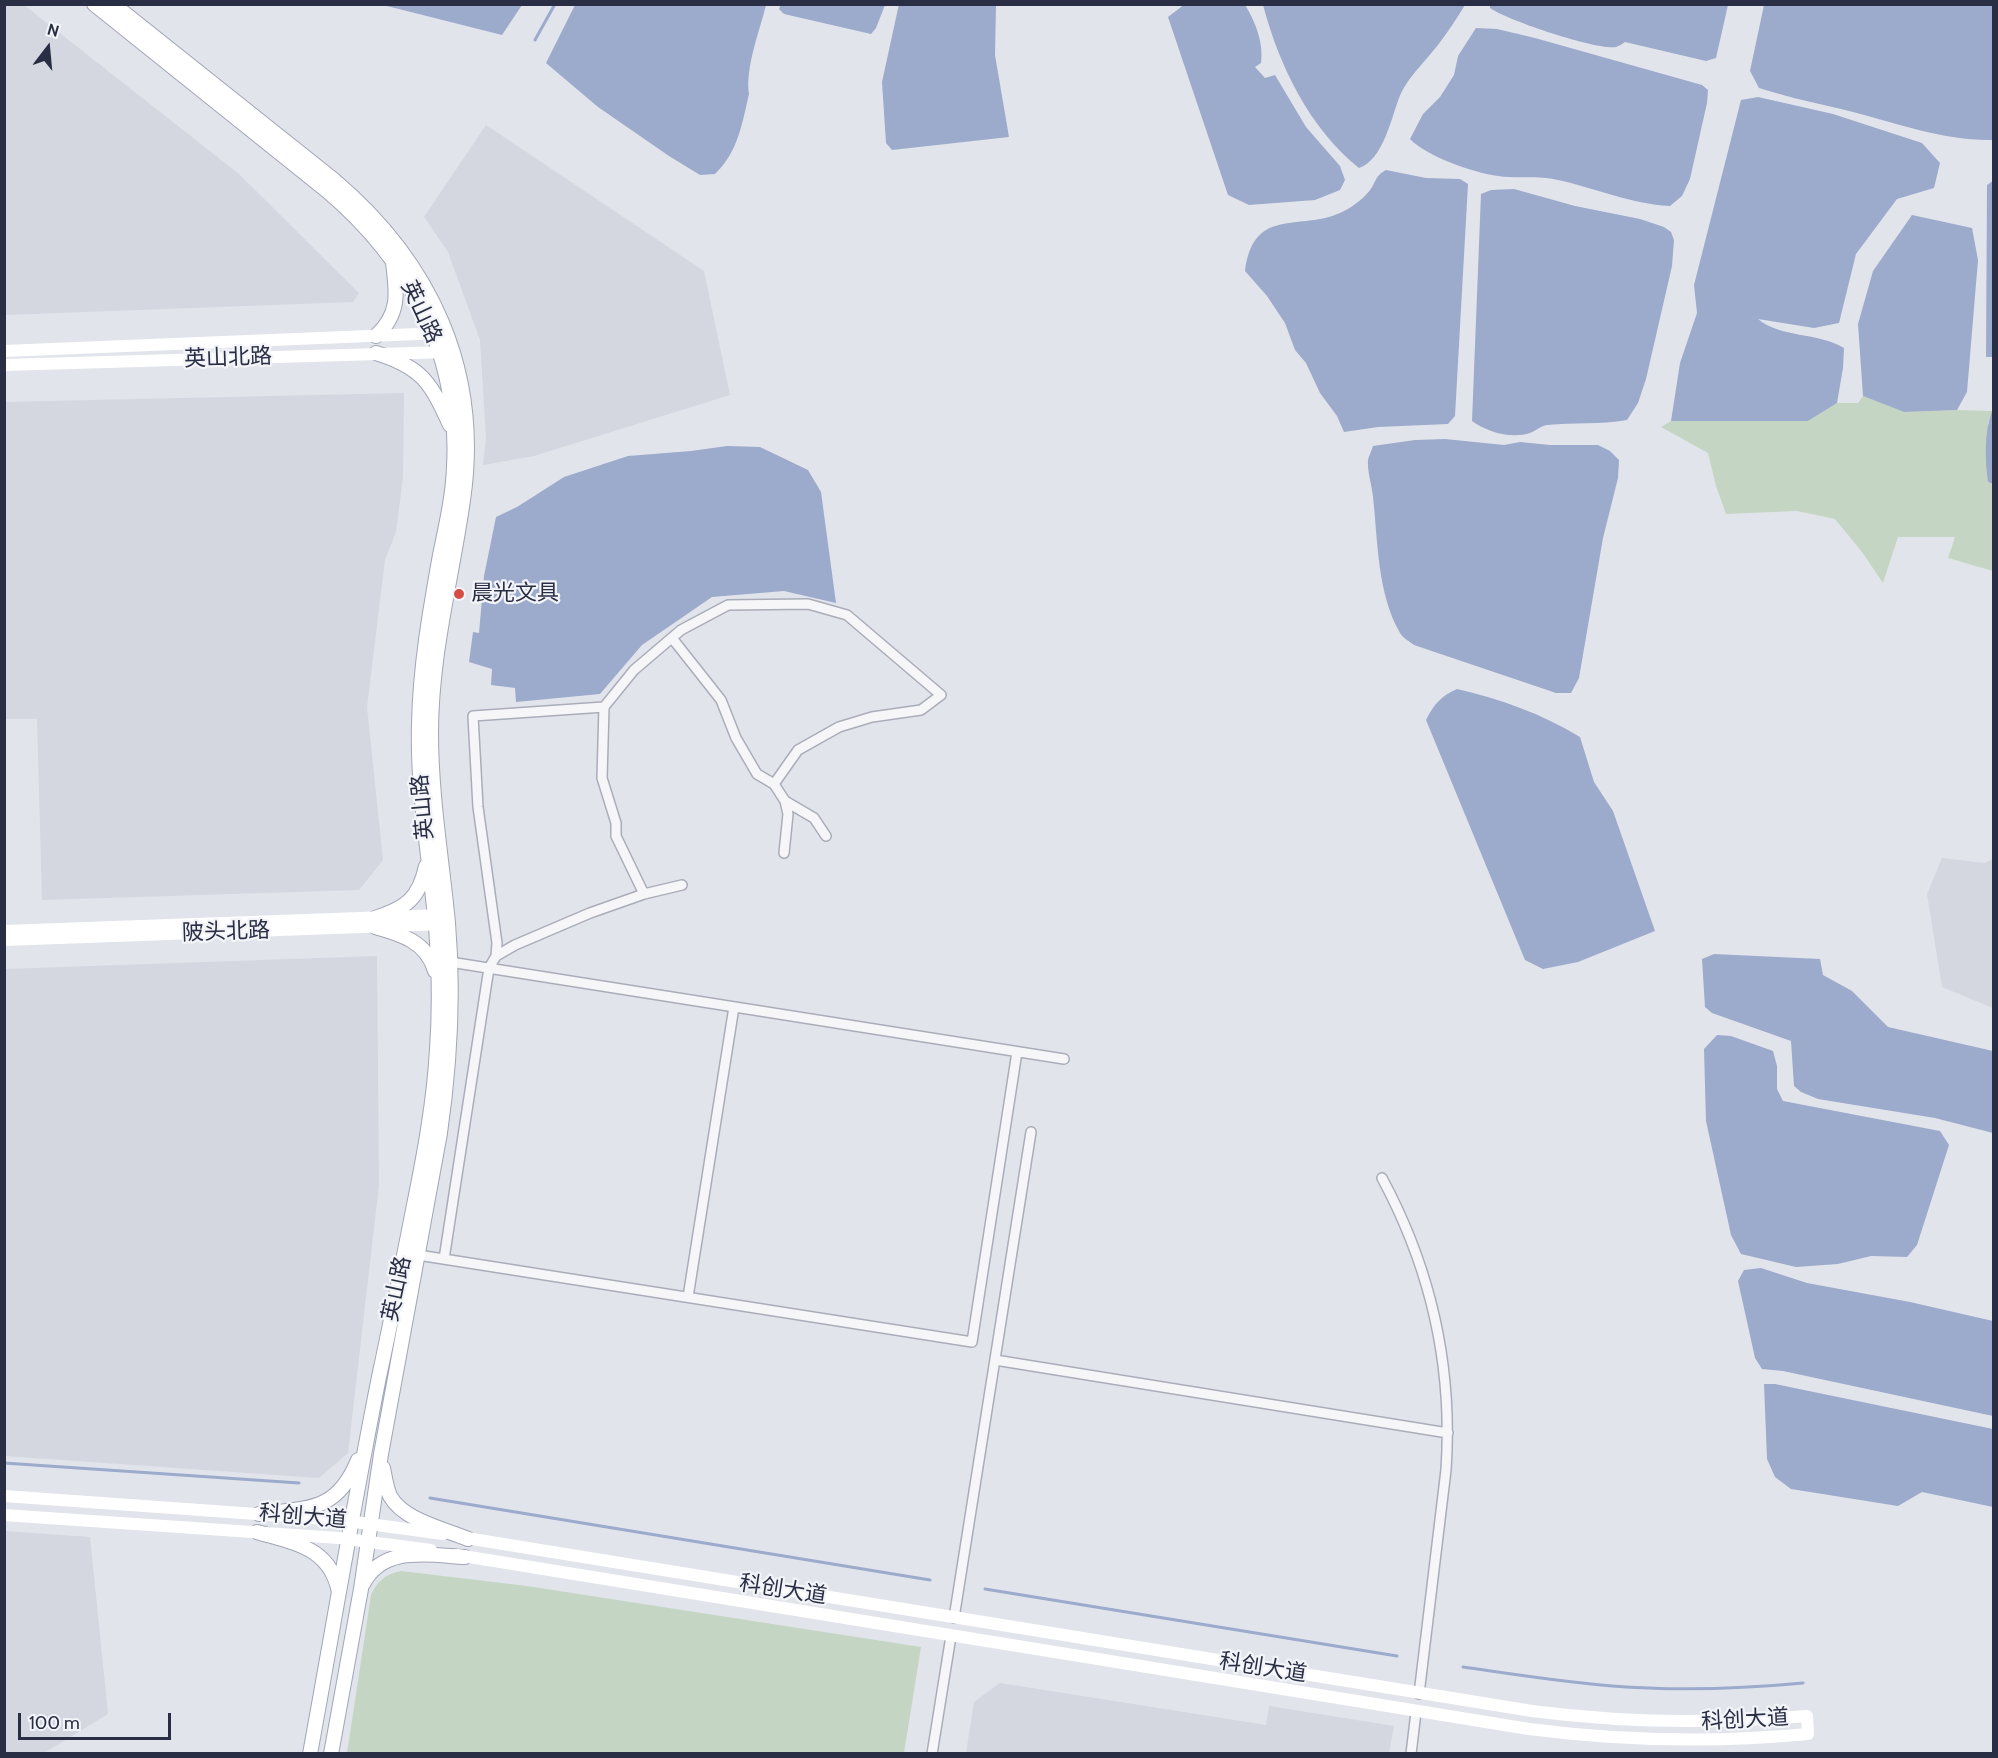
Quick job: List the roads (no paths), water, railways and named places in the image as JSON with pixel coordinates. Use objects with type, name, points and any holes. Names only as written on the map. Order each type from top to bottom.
[{"type":"main road","name":"英山路","points":[[94,4],[351,210],[393,258],[440,333]]},
{"type":"main road","name":"英山路","points":[[113,4],[359,201],[382,225],[409,260],[436,308],[440,333],[464,402],[467,468],[437,647],[431,732],[441,920],[437,1059],[428,1131],[367,1439],[310,1754]]},
{"type":"main road","points":[[376,336],[389,321],[396,303],[393,258]]},
{"type":"main road","name":"英山北路","points":[[4,351],[440,333]]},
{"type":"main road","name":"英山路","points":[[331,1754],[361,1588],[381,1454],[440,1133],[447,1081],[451,1018],[450,962],[427,849],[419,764],[419,701],[424,645],[451,499],[454,467],[455,436],[446,352]]},
{"type":"main road","name":"英山北路","points":[[4,365],[446,352]]},
{"type":"main road","points":[[376,353],[406,364],[419,373],[436,396],[455,436]]},
{"type":"main road","points":[[375,922],[414,898],[423,878],[427,849]]},
{"type":"main road","name":"陂头北路","points":[[4,931],[441,920]]},
{"type":"main road","points":[[375,922],[407,937],[420,946],[433,965],[439,987]]},
{"type":"main road","name":"陂头北路","points":[[4,940],[375,922]]},
{"type":"main road","points":[[259,1514],[305,1508],[329,1500],[348,1482],[367,1439]]},
{"type":"main road","points":[[381,1454],[388,1491],[399,1508],[411,1516],[468,1539]]},
{"type":"main road","name":"科创大道","points":[[4,1496],[371,1523],[1532,1711],[1610,1719],[1728,1722],[1807,1716],[1808,1734],[1729,1740],[1648,1740],[1569,1734],[1416,1712],[368,1541],[4,1515]]},
{"type":"main road","points":[[257,1532],[300,1544],[314,1552],[331,1570],[339,1594]]},
{"type":"main road","points":[[361,1588],[376,1567],[397,1556],[412,1554],[465,1557]]},
{"type":"street","points":[[644,894],[616,836],[616,823],[602,778],[604,707],[634,670],[681,630],[728,605],[808,604],[847,615],[941,695],[921,710],[872,717],[839,727],[798,750],[774,784]]},
{"type":"street","points":[[672,638],[721,700],[736,738],[757,774],[774,784],[785,801],[788,814],[784,853]]},
{"type":"street","points":[[444,1259],[489,968],[496,956],[497,943],[478,807],[473,716],[604,707]]},
{"type":"street","points":[[785,801],[814,818],[826,836]]},
{"type":"street","points":[[496,956],[515,945],[590,914],[644,894],[682,885]]},
{"type":"street","points":[[450,962],[1064,1059]]},
{"type":"street","points":[[688,1297],[734,1007]]},
{"type":"street","points":[[418,1255],[972,1342],[1017,1052]]},
{"type":"street","points":[[954,1618],[1031,1132]]},
{"type":"street","points":[[1382,1178],[1406,1226],[1432,1301],[1445,1380],[1448,1433],[1444,1488],[1419,1694]]},
{"type":"street","points":[[995,1360],[1448,1433]]},
{"type":"street","points":[[932,1754],[951,1636]]},
{"type":"street","points":[[1411,1754],[1416,1712]]},
{"type":"water","points":[[522,4],[502,35],[383,5]]},
{"type":"water","points":[[781,4],[885,5],[876,28],[871,34],[784,14],[779,9]]},
{"type":"water","points":[[899,4],[996,5],[995,55],[1009,137],[892,150],[886,143],[882,82]]},
{"type":"water","points":[[1185,4],[1245,5],[1260,40],[1261,63],[1255,67],[1265,78],[1275,75],[1306,127],[1340,166],[1345,180],[1340,190],[1315,200],[1249,205],[1228,195],[1168,17]]},
{"type":"water","points":[[1263,4],[1465,5],[1405,87],[1380,148],[1367,164],[1359,168],[1325,134],[1298,94],[1278,50]]},
{"type":"water","points":[[1490,4],[1728,5],[1716,58],[1706,61],[1625,42],[1616,47],[1606,47],[1573,40],[1514,20],[1490,8]]},
{"type":"water","points":[[575,5],[766,5],[751,61],[749,94],[741,127],[734,147],[715,174],[700,175],[669,156],[598,107],[546,63]]},
{"type":"water","points":[[1764,5],[1993,5],[1993,140],[1958,138],[1923,131],[1759,88],[1750,71]]},
{"type":"water","points":[[1476,28],[1497,29],[1535,38],[1702,85],[1708,90],[1707,103],[1690,179],[1682,196],[1670,206],[1656,205],[1572,183],[1536,177],[1505,177],[1488,174],[1451,163],[1417,145],[1410,139],[1423,114],[1440,97],[1454,75],[1458,56]]},
{"type":"water","points":[[1758,97],[1833,114],[1922,143],[1940,163],[1934,188],[1897,199],[1856,254],[1839,323],[1814,328],[1758,319],[1777,329],[1823,339],[1844,348],[1837,403],[1808,421],[1671,421],[1680,363],[1697,313],[1694,285],[1741,100]]},
{"type":"water","points":[[1386,170],[1426,178],[1460,179],[1468,184],[1455,416],[1448,424],[1378,427],[1344,432],[1337,416],[1320,393],[1306,363],[1295,350],[1285,323],[1267,296],[1245,271],[1250,250],[1258,236],[1269,228],[1328,217],[1344,211],[1364,197],[1379,175]]},
{"type":"water","points":[[1993,181],[1993,357],[1986,357],[1987,185]]},
{"type":"water","points":[[1514,189],[1575,206],[1640,219],[1664,227],[1671,232],[1674,240],[1672,266],[1646,379],[1638,403],[1627,420],[1547,425],[1523,435],[1507,435],[1492,431],[1472,421],[1481,194],[1491,190]]},
{"type":"water","points":[[1912,215],[1972,228],[1978,260],[1967,392],[1957,410],[1904,412],[1863,396],[1858,324],[1873,271]]},
{"type":"water","points":[[1992,411],[1993,484],[1988,482],[1986,455],[1986,437]]},
{"type":"water","points":[[1445,439],[1504,445],[1520,442],[1550,445],[1598,445],[1610,451],[1619,460],[1618,478],[1603,538],[1579,678],[1571,693],[1556,693],[1414,645],[1400,633],[1392,617],[1380,566],[1368,460],[1373,446],[1415,440]]},
{"type":"water","points":[[727,446],[760,447],[808,470],[821,492],[836,603],[784,591],[712,597],[642,645],[600,694],[516,702],[515,688],[491,685],[492,669],[469,662],[473,632],[479,633],[484,576],[496,517],[517,507],[564,477],[628,456]]},
{"type":"water","points":[[1457,689],[1521,708],[1580,737],[1594,782],[1613,811],[1655,931],[1578,962],[1543,969],[1525,960],[1426,720],[1438,701]]},
{"type":"water","points":[[1714,954],[1820,959],[1823,975],[1852,991],[1888,1027],[1993,1051],[1993,1133],[1935,1118],[1818,1099],[1801,1092],[1794,1086],[1791,1041],[1712,1013],[1705,1007],[1702,959]]},
{"type":"water","points":[[1717,1035],[1731,1036],[1773,1051],[1777,1066],[1777,1089],[1783,1101],[1940,1131],[1949,1145],[1917,1245],[1907,1257],[1871,1256],[1838,1264],[1796,1267],[1741,1254],[1731,1235],[1706,1121],[1704,1049]]},
{"type":"water","points":[[1761,1268],[1807,1283],[1910,1302],[1993,1321],[1993,1416],[1783,1371],[1762,1369],[1755,1358],[1738,1281],[1744,1270]]},
{"type":"water","points":[[1764,1384],[1775,1384],[1993,1429],[1993,1507],[1922,1492],[1898,1506],[1791,1489],[1775,1477],[1767,1459]]},
{"type":"waterway","points":[[535,40],[555,4]]},
{"type":"waterway","points":[[4,1463],[299,1483]]},
{"type":"waterway","points":[[430,1498],[930,1580]]},
{"type":"waterway","points":[[985,1589],[1397,1656]]},
{"type":"waterway","points":[[1463,1667],[1636,1688],[1708,1689],[1803,1683]]},
{"type":"place","name":"晨光文具","points":[[459,594]]}]
